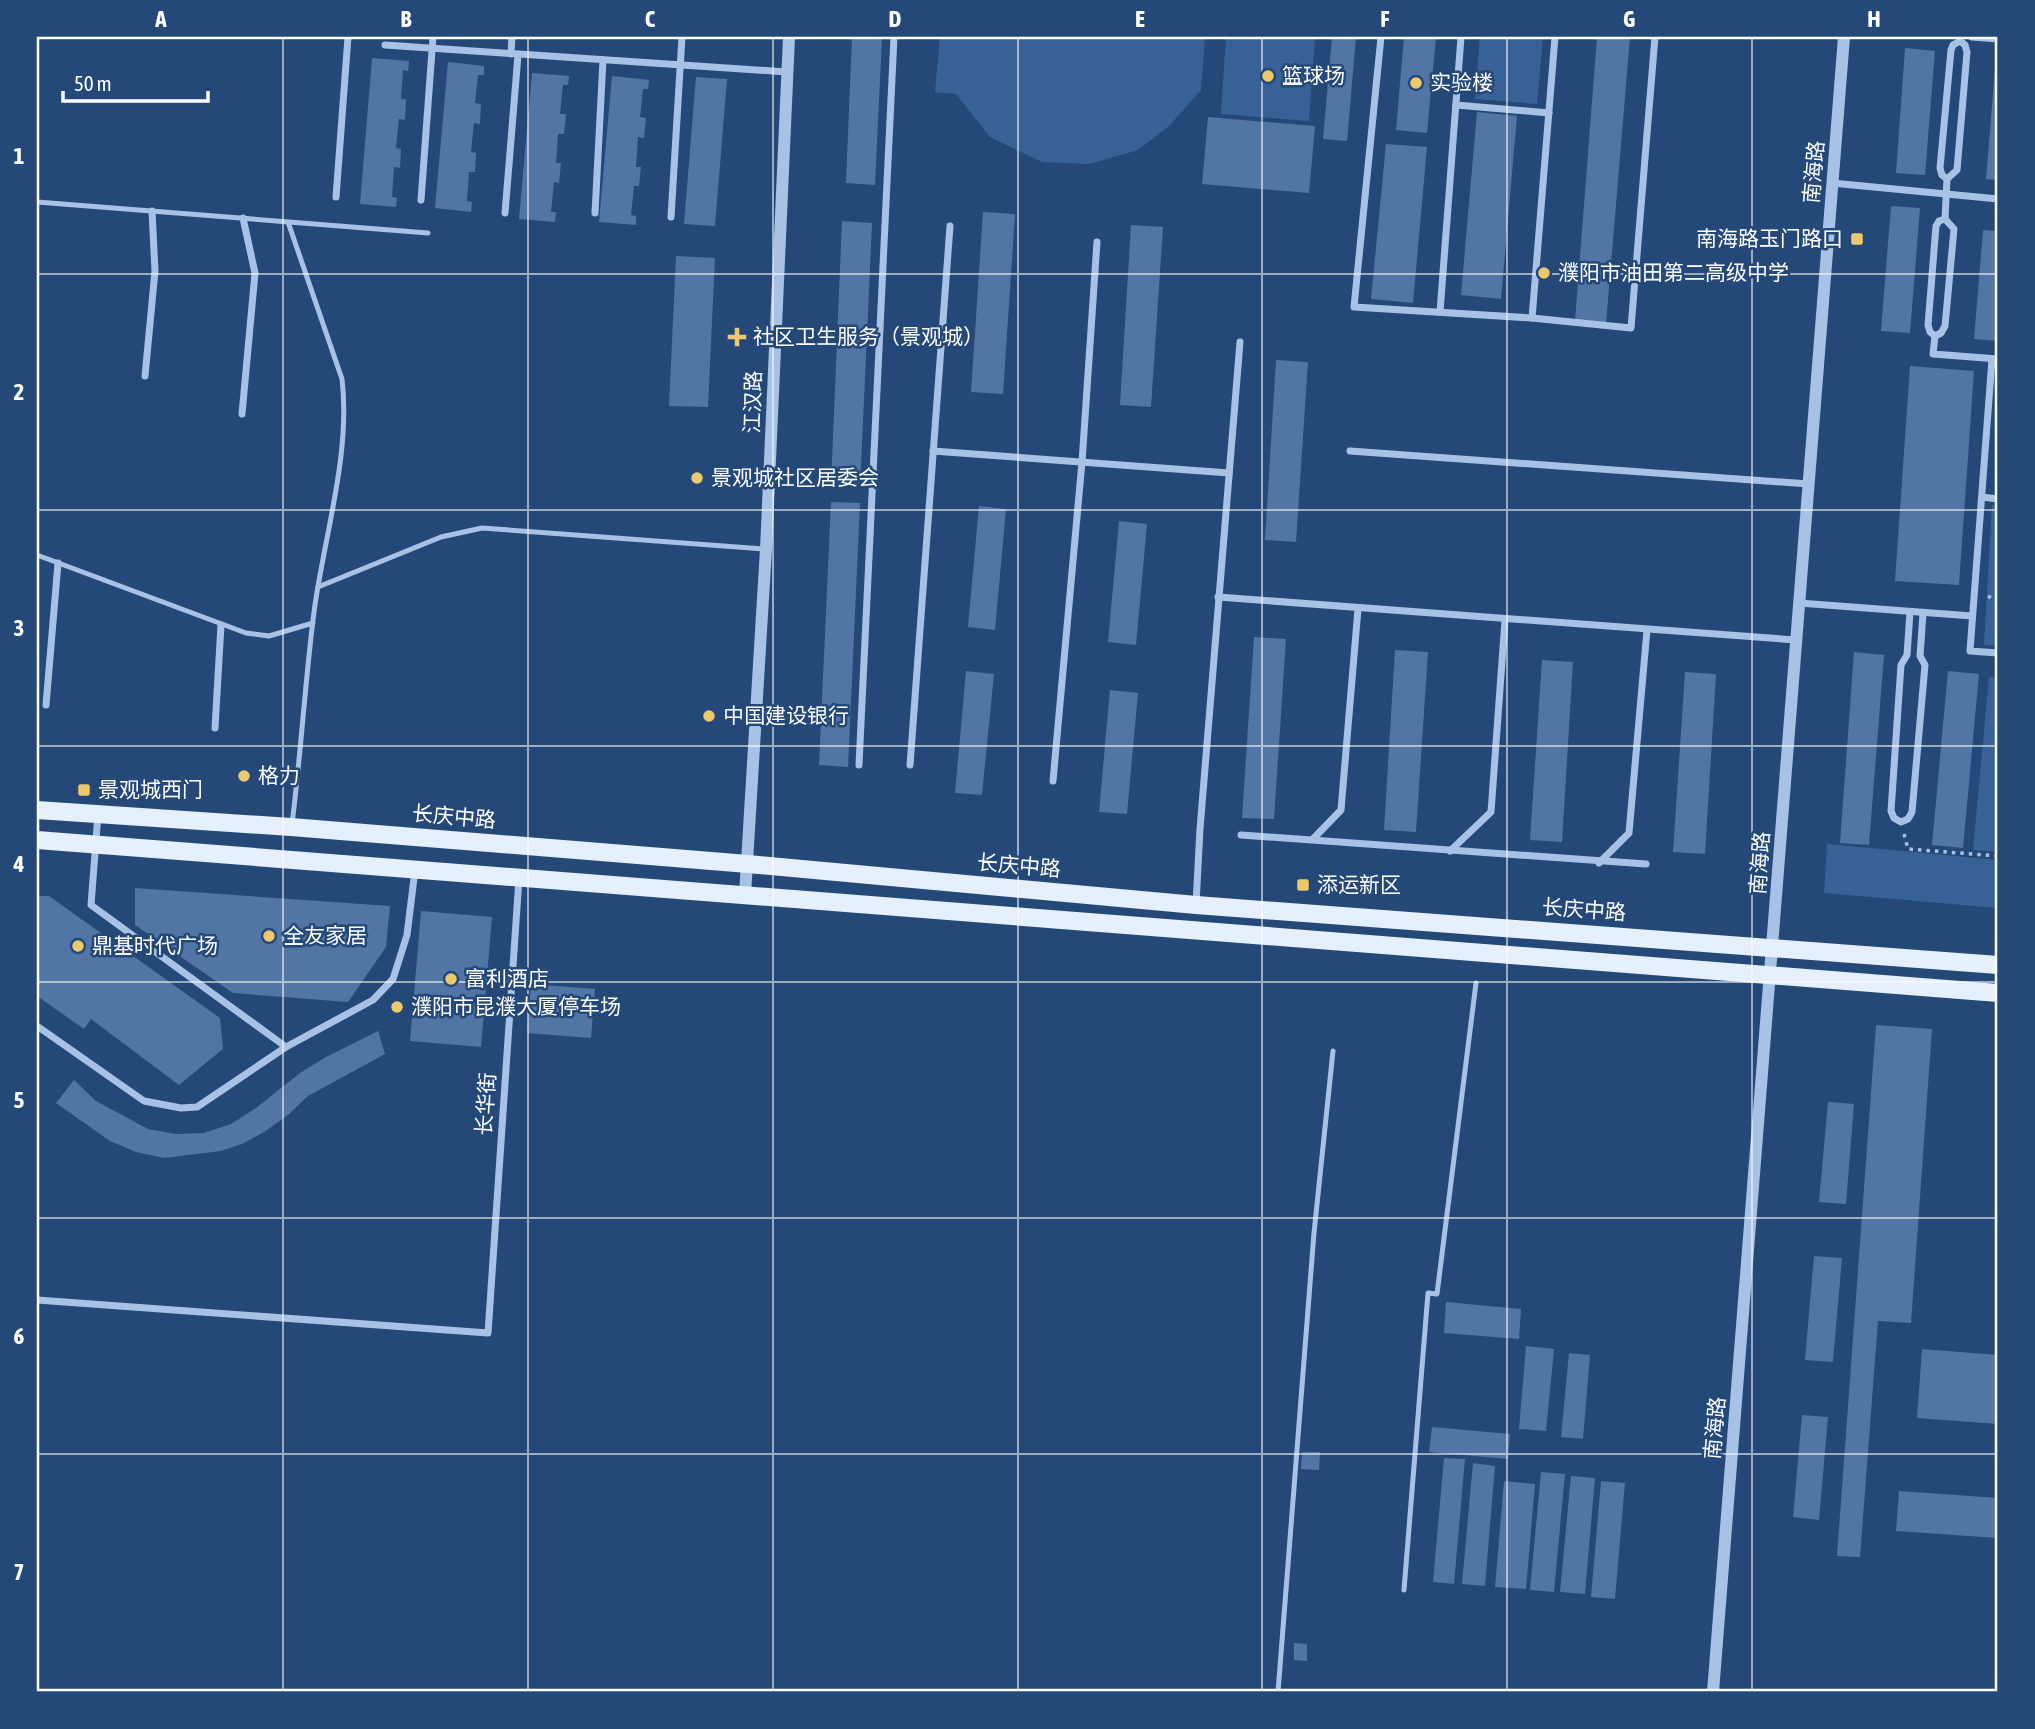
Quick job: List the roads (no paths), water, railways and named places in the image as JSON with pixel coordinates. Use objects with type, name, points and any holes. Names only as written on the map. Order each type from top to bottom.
[{"type":"main road","name":"长庆中路","points":[[37,810],[291,827],[748,864],[1196,905],[1998,965]]},
{"type":"main road","points":[[37,839],[1998,993]]},
{"type":"street","points":[[336,197],[348,37]]},
{"type":"street","points":[[421,200],[433,37]]},
{"type":"street","points":[[505,213],[514,55],[512,37]]},
{"type":"street","points":[[671,217],[682,37]]},
{"type":"street","name":"江汉路","points":[[745,895],[766,549],[789,37]]},
{"type":"street","points":[[859,765],[894,37]]},
{"type":"street","points":[[1381,37],[1354,307],[1532,318],[1631,328],[1655,37]]},
{"type":"street","points":[[1440,312],[1461,37]]},
{"type":"street","points":[[1532,318],[1555,37]]},
{"type":"street","name":"南海路","points":[[1713,1692],[1844,37]]},
{"type":"street","points":[[1972,37],[1998,39]]},
{"type":"street","points":[[1935,336],[1941,333],[1945,326],[1954,229],[1945,219],[1947,179],[1957,170],[1967,52],[1960,39],[1951,50],[1948,77],[1940,168],[1947,179]]},
{"type":"street","points":[[385,45],[787,72]]},
{"type":"street","points":[[595,213],[603,60]]},
{"type":"street","points":[[1456,105],[1549,113]]},
{"type":"street","points":[[1832,183],[1998,199]]},
{"type":"street","points":[[145,376],[155,271],[152,211]]},
{"type":"street","points":[[242,414],[255,273],[243,218]]},
{"type":"street","points":[[1935,336],[1930,332],[1928,324],[1936,226],[1939,221],[1945,219]]},
{"type":"street","points":[[910,765],[950,226]]},
{"type":"street","points":[[1053,780],[1082,462],[1097,242]]},
{"type":"street","points":[[1935,336],[1933,354],[1995,359],[1970,651],[1998,653]]},
{"type":"street","points":[[1196,905],[1240,342]]},
{"type":"street","points":[[933,451],[1229,473]]},
{"type":"street","points":[[1350,452],[1810,484]]},
{"type":"street","points":[[1982,498],[1998,499]]},
{"type":"street","points":[[46,705],[58,563]]},
{"type":"street","points":[[1219,597],[1796,640]]},
{"type":"street","points":[[1799,603],[1972,617]]},
{"type":"street","points":[[1313,839],[1341,810],[1358,608]]},
{"type":"street","points":[[1910,612],[1907,655],[1901,665],[1891,811],[1894,818],[1901,822],[1908,820],[1912,812],[1925,665],[1920,656],[1923,613]]},
{"type":"street","points":[[1450,852],[1491,812],[1505,620]]},
{"type":"street","points":[[215,728],[221,625]]},
{"type":"street","points":[[1599,863],[1629,833],[1647,630]]},
{"type":"street","points":[[1907,655],[1920,656]]},
{"type":"street","points":[[98,814],[91,905],[286,1047]]},
{"type":"street","points":[[1241,835],[1599,863],[1646,864]]},
{"type":"street","points":[[37,1026],[135,1096],[161,1105],[197,1107],[286,1047],[373,1000],[393,979],[407,935],[415,869]]},
{"type":"street","name":"长华街","points":[[37,1300],[488,1333],[520,877]]},
{"type":"lane","points":[[37,202],[428,233]]},
{"type":"lane","points":[[288,222],[342,379],[345,404],[343,438],[313,623],[291,827]]},
{"type":"lane","points":[[318,587],[441,537],[482,528],[766,549]]},
{"type":"lane","points":[[37,555],[246,633],[269,636],[313,623]]},
{"type":"lane","points":[[1404,1590],[1428,1293],[1437,1294],[1476,983]]},
{"type":"lane","points":[[1278,1692],[1314,1233],[1333,1051]]},
{"type":"place","name":"篮球场","points":[[1268,76]]},
{"type":"place","name":"实验楼","points":[[1416,83]]},
{"type":"place","name":"南海路玉门路口","points":[[1857,239]]},
{"type":"place","name":"濮阳市油田第二高级中学","points":[[1544,273]]},
{"type":"place","name":"社区卫生服务（景观城）","points":[[737,337]]},
{"type":"place","name":"景观城社区居委会","points":[[697,478]]},
{"type":"place","name":"中国建设银行","points":[[709,716]]},
{"type":"place","name":"格力","points":[[244,776]]},
{"type":"place","name":"景观城西门","points":[[84,790]]},
{"type":"place","name":"添运新区","points":[[1303,885]]},
{"type":"place","name":"全友家居","points":[[269,936]]},
{"type":"place","name":"鼎基时代广场","points":[[78,946]]},
{"type":"place","name":"富利酒店","points":[[451,979]]},
{"type":"place","name":"濮阳市昆濮大厦停车场","points":[[397,1007]]}]
